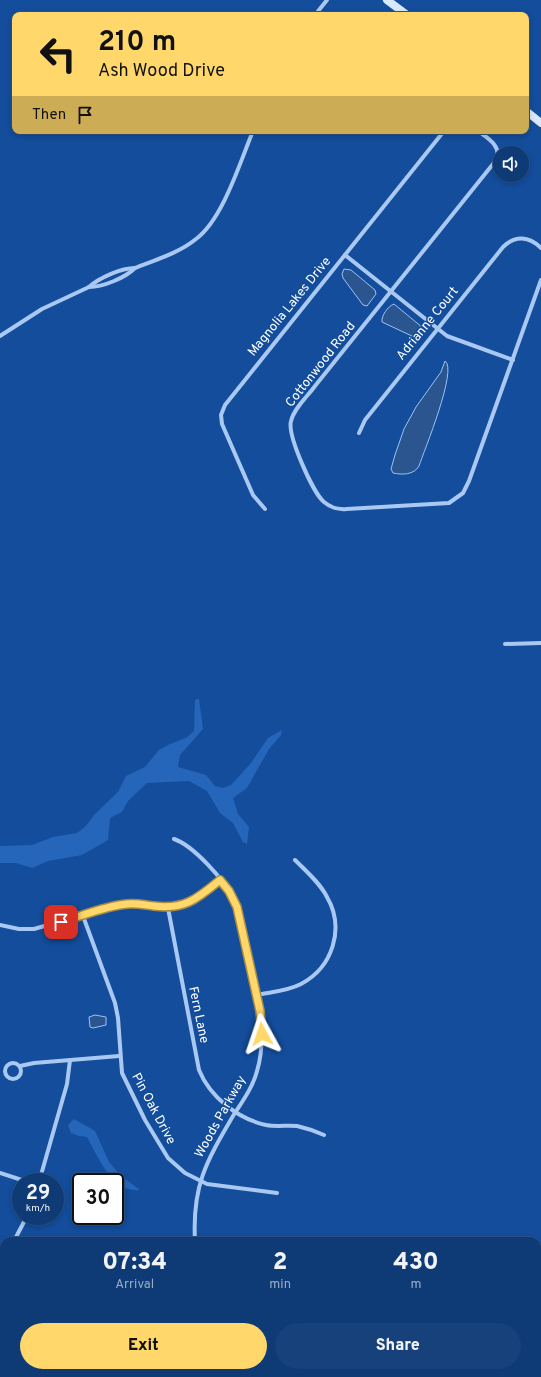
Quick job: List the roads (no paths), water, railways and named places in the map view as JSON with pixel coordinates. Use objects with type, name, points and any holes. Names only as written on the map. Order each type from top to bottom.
[{"type":"main road","points":[[387,0],[403,12]]},
{"type":"main road","points":[[529,113],[541,123]]},
{"type":"street","points":[[317,12],[327,0]]},
{"type":"street","points":[[0,336],[42,309],[89,287],[94,283],[128,268],[135,268],[189,244],[208,228],[218,214],[252,134]]},
{"type":"street","name":"Magnolia Lakes Drive","points":[[265,510],[253,496],[230,445],[222,424],[222,412],[228,400],[442,134]]},
{"type":"street","name":"Cottonwood Road","points":[[482,134],[496,146],[498,152],[497,159],[293,414],[290,432],[319,497],[328,506],[338,510],[410,506],[449,503],[458,498],[469,481],[541,280]]},
{"type":"street","name":"Adrianne Court","points":[[359,433],[365,420],[503,247],[509,241],[520,238],[532,241],[541,248]]},
{"type":"street","points":[[345,255],[454,340],[513,360]]},
{"type":"street","points":[[505,644],[541,643]]},
{"type":"street","name":"Woods Parkway","points":[[174,838],[191,848],[229,891],[237,907],[262,1024],[260,1059],[253,1082],[209,1157],[200,1181],[195,1205],[194,1237]]},
{"type":"street","points":[[256,995],[293,987],[308,980],[320,969],[333,948],[336,928],[330,902],[323,890],[294,860]]},
{"type":"street","points":[[0,925],[19,929],[34,929],[129,903],[168,908],[179,906],[195,900],[220,880]]},
{"type":"street","name":"Fern Lane","points":[[168,908],[199,1070],[213,1094],[236,1112],[264,1124],[298,1126],[324,1135]]},
{"type":"street","name":"Pin Oak Drive","points":[[83,916],[115,1003],[119,1029],[120,1056],[126,1083],[162,1151],[174,1165],[200,1181],[215,1186],[277,1193]]},
{"type":"street","points":[[20,1066],[22,1071],[20,1077],[14,1079],[7,1076],[5,1069],[8,1064],[13,1063],[20,1066],[120,1056]]},
{"type":"street","points":[[41,1173],[67,1084],[70,1060]]},
{"type":"street","points":[[0,1173],[12,1177]]},
{"type":"street","points":[[16,1237],[22,1225]]}]
